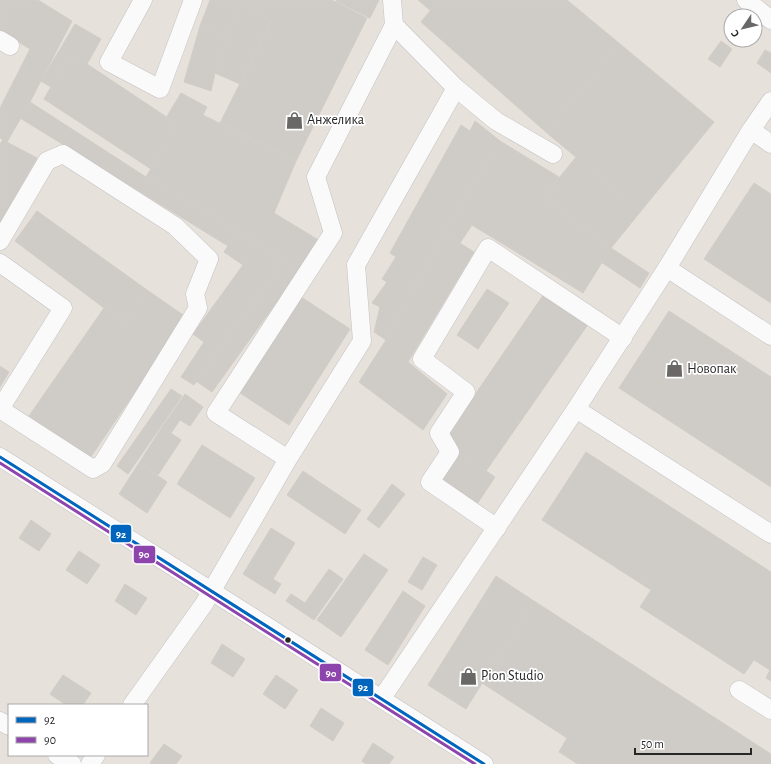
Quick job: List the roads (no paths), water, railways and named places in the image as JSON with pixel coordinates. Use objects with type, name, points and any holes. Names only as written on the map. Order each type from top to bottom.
[{"type":"street","points":[[143,0],[109,62],[160,88],[193,0]]},
{"type":"street","points":[[288,459],[216,413],[334,233],[316,177],[394,25],[392,0]]},
{"type":"street","points":[[746,0],[771,20]]},
{"type":"street","points":[[394,25],[456,88],[496,121],[554,154]]},
{"type":"street","points":[[133,704],[204,604],[288,459],[362,341],[356,265],[456,88]]},
{"type":"street","points":[[382,698],[623,338],[751,130],[771,101]]},
{"type":"street","points":[[751,130],[771,144]]},
{"type":"street","points":[[0,241],[47,161],[63,154],[175,226],[210,259],[195,294],[198,308],[102,464],[93,469],[0,409],[63,308],[0,263]]},
{"type":"street","points":[[497,528],[430,482],[450,452],[439,433],[466,392],[422,359],[488,248],[623,338]]},
{"type":"street","points":[[667,268],[771,336]]},
{"type":"street","points":[[576,409],[771,534]]},
{"type":"street","points":[[0,457],[484,764]]},
{"type":"street","points":[[739,690],[771,710]]},
{"type":"street","points":[[59,756],[72,764]]},
{"type":"place","name":"Анжелика","points":[[294,120]]},
{"type":"place","name":"Новопак","points":[[674,369]]},
{"type":"place","name":"Pion Studio","points":[[468,676]]}]
